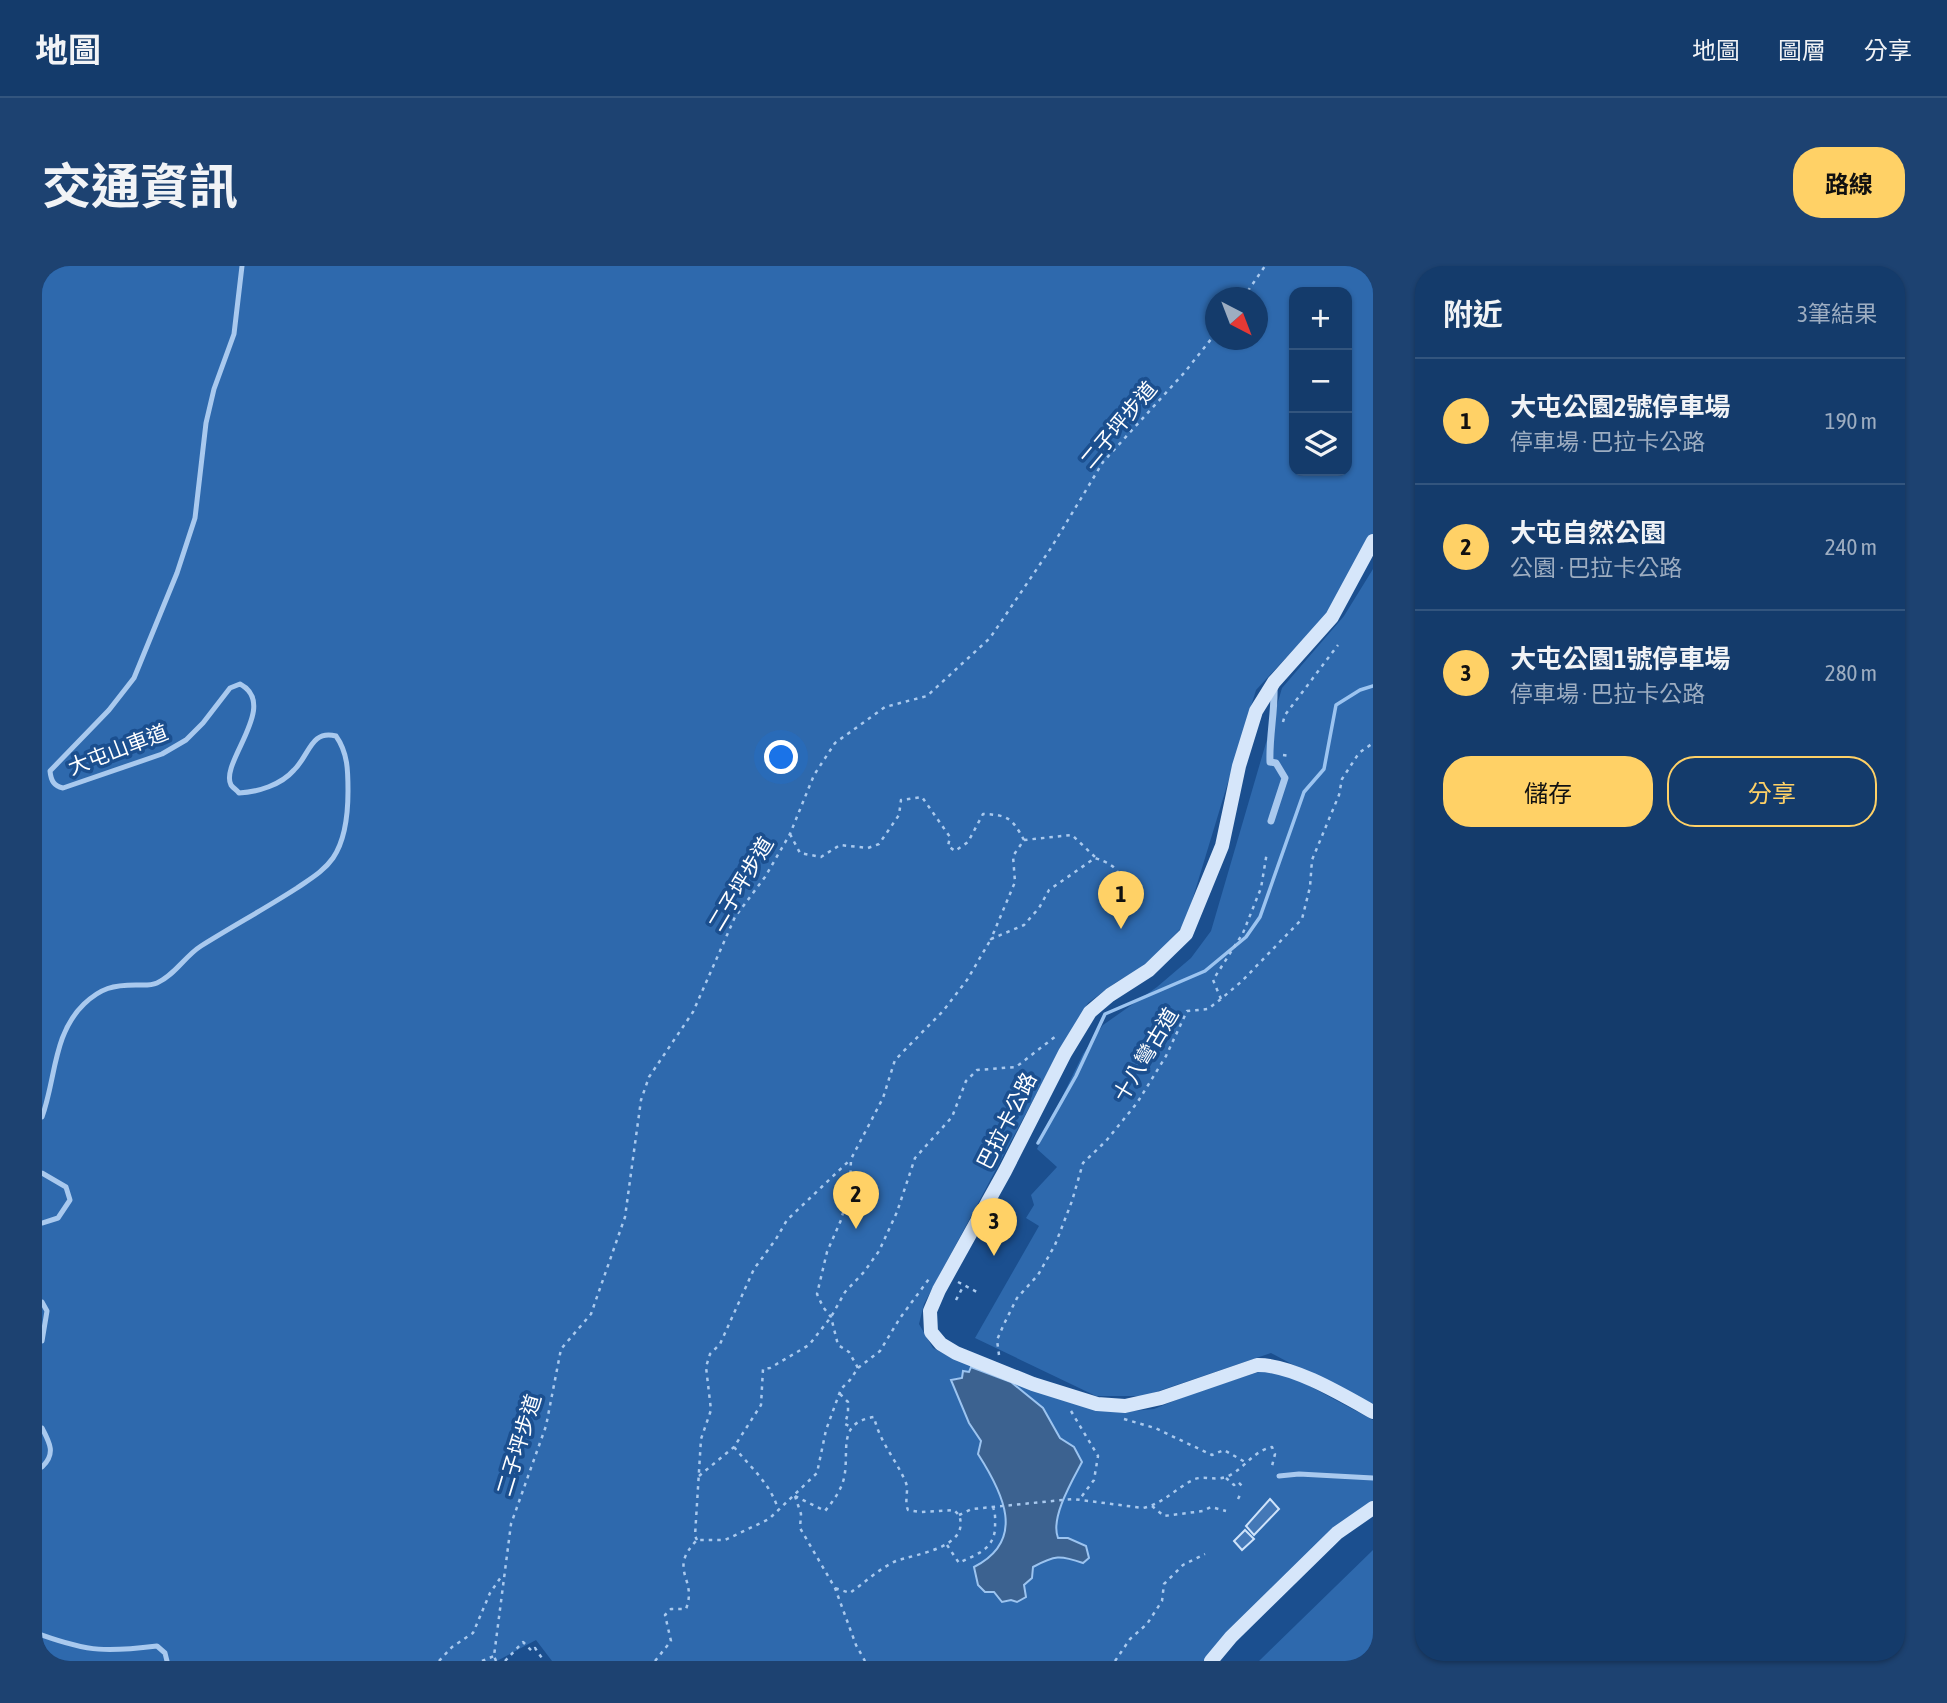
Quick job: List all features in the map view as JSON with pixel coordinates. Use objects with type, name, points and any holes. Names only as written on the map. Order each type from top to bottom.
[{"type":"main road","name":"巴拉卡公路","points":[[1373,541],[1332,618],[1274,682],[1256,711],[1238,766],[1222,846],[1186,934],[1149,970],[1110,995],[1090,1012],[1065,1053],[930,1311],[931,1332],[941,1344],[956,1353],[1033,1384],[1097,1404],[1125,1406],[1161,1398],[1257,1365],[1272,1365],[1288,1369],[1373,1412]]},
{"type":"main road","points":[[1212,1661],[1231,1637],[1337,1533],[1373,1508]]},
{"type":"street","points":[[1271,821],[1285,778],[1276,763],[1270,762],[1269,746],[1275,707],[1274,682]]},
{"type":"lane","name":"大屯山車道","points":[[42,1116],[68,1021],[82,1005],[99,991],[112,985],[153,985],[167,977],[198,948],[268,907],[326,867],[335,855],[344,833],[348,812],[347,758],[336,736],[327,733],[315,738],[295,770],[281,781],[254,792],[239,793],[231,785],[229,775],[252,718],[253,698],[248,688],[240,684],[230,688],[186,740],[162,754],[63,788],[51,780],[50,771],[109,710],[134,678],[177,573],[195,518],[206,423],[214,389],[234,334],[242,266]]},
{"type":"lane","points":[[42,1173],[66,1187],[70,1200],[58,1218],[42,1223]]},
{"type":"lane","points":[[42,1302],[47,1311],[42,1341]]},
{"type":"lane","points":[[42,1428],[51,1445],[51,1454],[42,1466]]},
{"type":"lane","points":[[1279,1476],[1299,1474],[1373,1478]]},
{"type":"lane","points":[[42,1634],[97,1651],[157,1646],[165,1653],[167,1661]]},
{"type":"path","points":[[1251,287],[1265,266]]},
{"type":"path","name":"二子坪步道","points":[[496,1661],[494,1656],[511,1524],[545,1426],[561,1349],[591,1314],[625,1217],[641,1100],[649,1077],[693,1013],[735,917],[765,877],[790,834],[814,775],[835,743],[885,707],[927,696],[990,638],[1051,548],[1103,462],[1205,347]]},
{"type":"path","points":[[1282,727],[1285,715],[1338,645]]},
{"type":"path","name":"十八彎古道","points":[[1008,1374],[1007,1365],[998,1353],[997,1340],[1017,1298],[1038,1275],[1055,1245],[1083,1163],[1106,1141],[1138,1102],[1166,1056],[1187,1011],[1208,1009],[1221,999],[1302,919],[1310,887],[1312,860],[1339,795],[1342,779],[1359,753],[1373,743]]},
{"type":"path","points":[[790,834],[800,853],[821,857],[841,845],[868,848],[879,844],[899,815],[901,800],[922,797],[950,837],[948,846],[955,851],[968,842],[983,814],[999,815],[1014,821],[1024,840]]},
{"type":"path","points":[[697,1540],[695,1536],[701,1440],[712,1410],[706,1367],[710,1354],[720,1343],[754,1269],[787,1220],[851,1159],[883,1098],[895,1060],[943,1012],[967,980],[991,939],[1015,882],[1013,856],[1024,840],[1072,835],[1095,858],[1113,864],[1120,875],[1127,901]]},
{"type":"path","points":[[1221,999],[1213,980],[1243,933],[1261,888],[1266,852]]},
{"type":"path","points":[[991,939],[1024,925],[1039,908],[1049,890],[1095,858]]},
{"type":"path","points":[[699,1476],[734,1447],[761,1405],[763,1369],[770,1368],[809,1345],[831,1317],[845,1292],[879,1251],[897,1212],[915,1158],[952,1117],[966,1081],[977,1070],[1016,1067],[1056,1037]]},
{"type":"path","points":[[851,1159],[850,1187],[841,1220],[827,1252],[817,1294],[831,1317],[838,1345],[849,1352],[858,1368]]},
{"type":"path","points":[[947,1277],[977,1292]]},
{"type":"path","points":[[655,1661],[671,1641],[665,1615],[671,1609],[686,1609],[688,1605],[689,1587],[682,1572],[686,1551],[697,1540],[725,1540],[769,1519],[817,1473],[825,1430],[841,1389],[858,1368],[880,1351],[929,1279]]},
{"type":"path","points":[[956,1300],[964,1285]]},
{"type":"path","points":[[840,1394],[848,1402],[845,1424],[851,1427]]},
{"type":"path","points":[[1071,1412],[1098,1456],[1094,1480],[1079,1500]]},
{"type":"path","points":[[1116,1416],[1134,1424],[1155,1428],[1212,1455],[1224,1450],[1245,1462]]},
{"type":"path","points":[[795,1496],[825,1511],[843,1482],[847,1439],[851,1427],[874,1417],[883,1444],[907,1486],[908,1510],[954,1510],[959,1515],[960,1527],[947,1545],[893,1562],[850,1593],[835,1588]]},
{"type":"path","points":[[734,1447],[763,1479],[773,1495],[778,1511]]},
{"type":"path","points":[[959,1515],[972,1509],[1079,1500],[1113,1502],[1143,1508],[1152,1506],[1200,1478],[1226,1478],[1260,1450],[1272,1447],[1275,1454],[1272,1466]]},
{"type":"path","points":[[1226,1478],[1234,1485],[1238,1482],[1242,1486]]},
{"type":"path","points":[[795,1496],[801,1514],[800,1528],[835,1588],[856,1645],[865,1661]]},
{"type":"path","points":[[1152,1506],[1164,1516],[1203,1511],[1211,1507],[1226,1511]]},
{"type":"path","points":[[947,1545],[959,1563],[987,1549],[994,1537],[996,1514],[993,1507]]},
{"type":"path","points":[[1115,1661],[1130,1639],[1147,1624],[1162,1601],[1164,1584],[1183,1565],[1205,1554]]},
{"type":"path","points":[[439,1661],[452,1647],[473,1633],[490,1592],[503,1575]]},
{"type":"path","points":[[505,1661],[523,1642],[532,1651],[535,1648],[544,1661]]},
{"type":"path","points":[[482,1661],[494,1656]]},
{"type":"shaded area","points":[[42,266],[1373,266],[1373,535],[1341,599],[1256,690],[1185,924],[1147,964],[1088,1003],[1054,1061],[924,1304],[919,1324],[933,1348],[952,1358],[1122,1412],[1154,1409],[1196,1392],[1265,1370],[1287,1374],[1373,1420],[1373,1503],[1205,1661],[552,1661],[536,1640],[497,1661],[42,1661]]},
{"type":"shaded area","points":[[1373,569],[1373,1407],[1271,1353],[1144,1396],[1096,1396],[975,1338],[1039,1226],[1026,1218],[1034,1205],[1031,1195],[1057,1167],[1037,1149],[1083,1054],[1103,1025],[1157,987],[1191,958],[1211,931],[1282,688],[1344,616]]},
{"type":"shaded area","points":[[971,1367],[1011,1382],[1043,1408],[1060,1438],[1074,1447],[1082,1462],[1059,1510],[1056,1530],[1058,1538],[1068,1538],[1086,1546],[1089,1558],[1083,1563],[1058,1558],[1033,1567],[1032,1578],[1024,1585],[1026,1597],[1017,1602],[1002,1602],[994,1592],[985,1592],[978,1585],[974,1567],[990,1556],[1001,1543],[1005,1530],[1005,1515],[995,1484],[978,1454],[981,1441],[969,1423],[951,1380],[962,1378],[963,1371],[969,1372]]},
{"type":"shaded area","points":[[1373,1550],[1373,1661],[1259,1661]]},
{"type":"building","points":[[1270,1499],[1279,1509],[1254,1535],[1246,1526]]},
{"type":"building","points":[[1245,1530],[1254,1539],[1242,1550],[1234,1541]]},
{"type":"waterway","points":[[1038,1143],[1076,1076],[1105,1014],[1205,971],[1246,937],[1260,917],[1304,792],[1324,769],[1336,705],[1360,690],[1373,686]]},
{"type":"place","name":"大屯公園2號停車場","points":[[1121,929]]},
{"type":"place","name":"大屯自然公園","points":[[856,1229]]},
{"type":"place","name":"大屯公園1號停車場","points":[[994,1256]]}]
